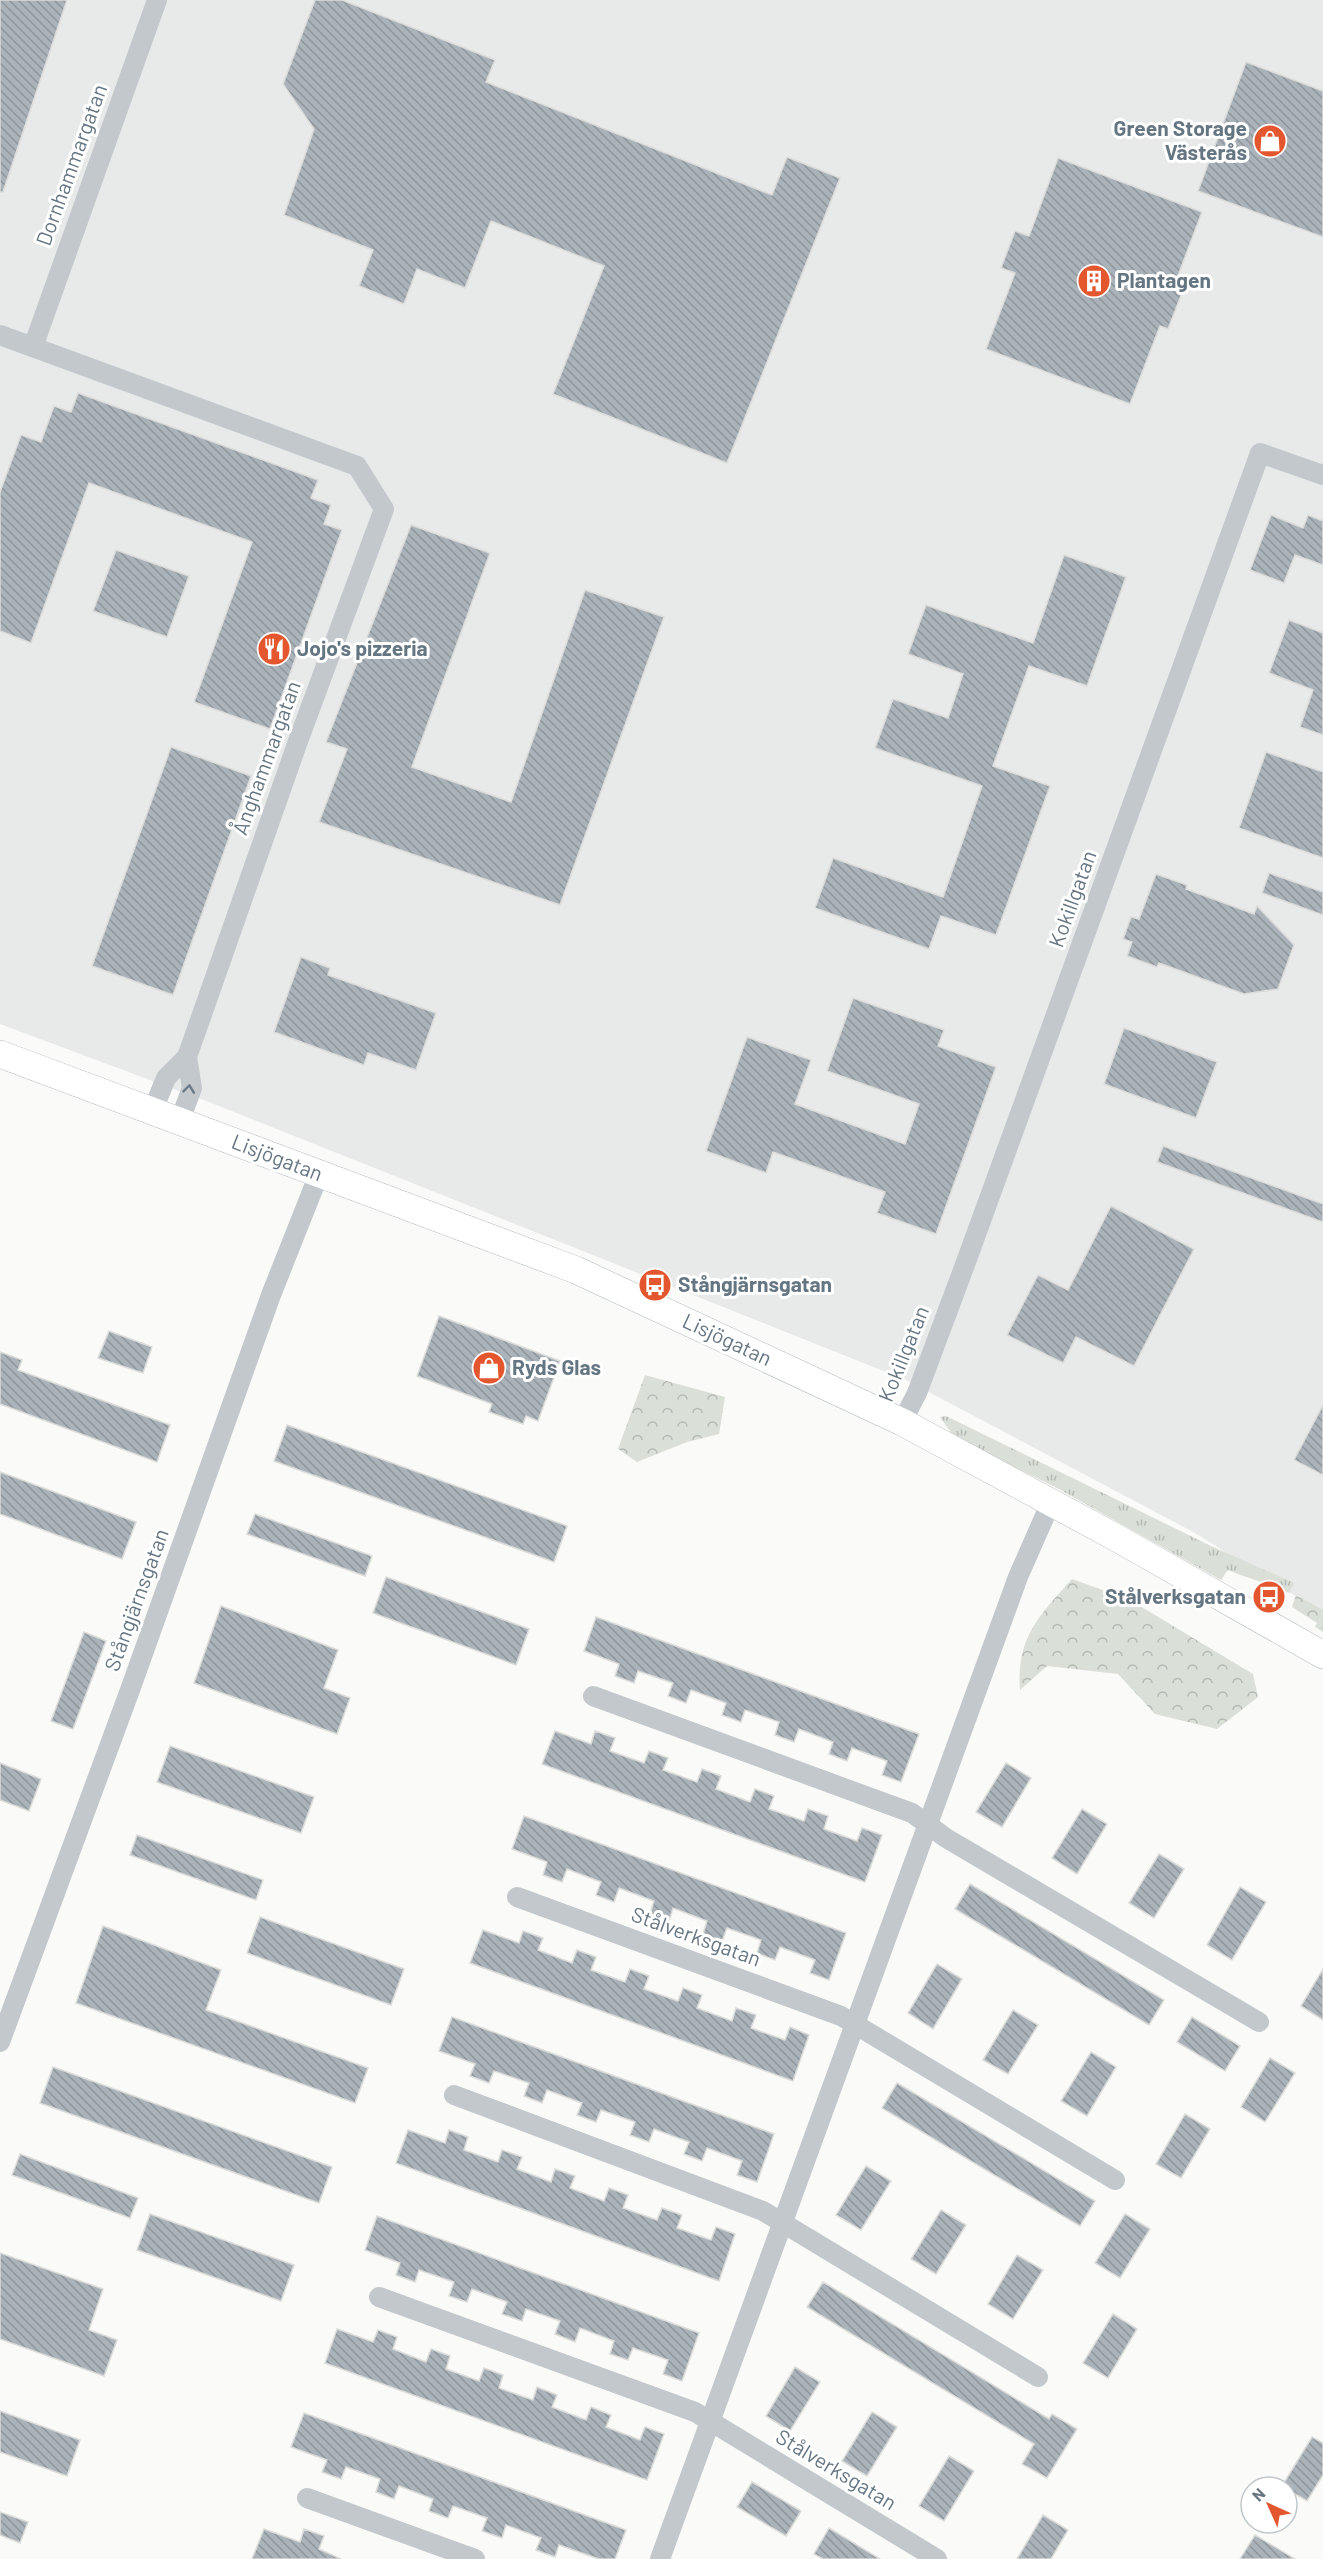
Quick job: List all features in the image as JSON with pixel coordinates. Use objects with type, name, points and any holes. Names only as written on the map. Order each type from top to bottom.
[{"type":"street","name":"Dornhammargatan","points":[[33,347],[157,0]]},
{"type":"street","name":"Ånghammargatan","points":[[0,335],[357,466],[384,509],[297,744],[187,1057],[166,1078],[153,1110]]},
{"type":"street","name":"Kokillgatan","points":[[902,1422],[917,1393],[966,1262],[1260,453],[1323,475]]},
{"type":"street","name":"Lisjögatan","points":[[0,1054],[576,1270],[902,1422],[1051,1502],[1323,1655]]},
{"type":"street","name":"Ånghammargatan","points":[[180,1120],[192,1088],[187,1057]]},
{"type":"street","name":"Stångjärnsgatan","points":[[0,2042],[130,1690],[271,1295],[319,1174]]},
{"type":"street","points":[[660,2559],[1018,1577],[1051,1502]]},
{"type":"street","points":[[593,1696],[912,1813],[929,1826],[1258,2022]]},
{"type":"street","name":"Stålverksgatan","points":[[517,1897],[838,2014],[1115,2180]]},
{"type":"street","points":[[454,2095],[763,2211],[1038,2377]]},
{"type":"street","name":"Stålverksgatan","points":[[379,2297],[695,2412],[937,2559]]},
{"type":"street","points":[[307,2498],[475,2559]]},
{"type":"shaded area","points":[[0,0],[1323,0],[1323,1613],[1195,1533],[906,1380],[214,1104],[0,1024]]},
{"type":"green space","points":[[645,1375],[725,1397],[719,1434],[687,1442],[637,1462],[618,1449]]},
{"type":"green space","points":[[946,1416],[1211,1546],[1294,1583],[1289,1593],[1228,1570],[1221,1580],[1057,1488],[954,1437],[940,1417]]},
{"type":"green space","points":[[1072,1579],[1130,1600],[1253,1674],[1258,1697],[1217,1729],[1155,1714],[1118,1674],[1047,1666],[1020,1690],[1022,1655],[1032,1628]]},
{"type":"green space","points":[[1296,1595],[1323,1610],[1323,1632],[1315,1627],[1317,1623],[1292,1607]]},
{"type":"building","points":[[0,0],[67,0],[3,192],[0,192]]},
{"type":"building","points":[[315,0],[342,0],[495,60],[486,82],[772,195],[787,157],[840,178],[727,463],[553,394],[604,266],[491,221],[465,288],[417,269],[404,304],[359,286],[373,250],[284,215],[314,129],[283,84]]},
{"type":"building","name":"Green Storage Västerås","points":[[1246,62],[1323,91],[1323,237],[1198,191]]},
{"type":"building","name":"Plantagen","points":[[1058,158],[1202,212],[1173,289],[1182,293],[1168,329],[1160,326],[1130,404],[986,349],[1015,273],[1001,268],[1015,231],[1029,236]]},
{"type":"building","points":[[78,393],[318,480],[311,498],[331,505],[324,524],[342,530],[270,729],[194,702],[252,542],[89,483],[31,643],[0,631],[0,492],[21,435],[41,442],[54,406],[71,412]]},
{"type":"building","points":[[1271,515],[1303,528],[1308,515],[1323,521],[1323,565],[1295,555],[1284,583],[1250,570]]},
{"type":"building","points":[[411,525],[490,553],[412,767],[511,802],[585,590],[664,617],[560,905],[319,822],[347,749],[326,742]]},
{"type":"building","points":[[116,550],[189,576],[167,637],[93,611]]},
{"type":"building","points":[[1064,555],[1126,577],[1087,686],[1029,666],[993,766],[1050,786],[996,935],[941,916],[929,949],[815,908],[833,858],[943,897],[982,786],[875,748],[893,699],[948,718],[963,674],[908,654],[926,605],[1033,643]]},
{"type":"building","points":[[1289,620],[1323,633],[1323,735],[1300,727],[1313,690],[1269,673]]},
{"type":"building","points":[[171,747],[251,776],[173,995],[92,966]]},
{"type":"building","points":[[1266,752],[1323,772],[1323,858],[1239,828]]},
{"type":"building","points":[[1269,873],[1323,892],[1323,915],[1262,893]]},
{"type":"building","points":[[1156,874],[1187,885],[1186,889],[1254,914],[1257,906],[1294,945],[1278,989],[1244,994],[1159,963],[1157,967],[1127,956],[1132,942],[1123,939],[1131,917],[1139,919]]},
{"type":"building","points":[[301,957],[330,968],[328,975],[436,1013],[416,1070],[368,1053],[364,1065],[274,1032]]},
{"type":"building","points":[[853,998],[944,1030],[938,1046],[996,1067],[936,1234],[877,1213],[885,1192],[773,1152],[766,1173],[706,1151],[747,1037],[811,1060],[795,1104],[905,1144],[919,1104],[827,1071]]},
{"type":"building","points":[[1124,1028],[1217,1062],[1196,1118],[1104,1084]]},
{"type":"building","points":[[1163,1146],[1323,1204],[1323,1222],[1157,1162]]},
{"type":"building","points":[[1111,1206],[1194,1249],[1134,1366],[1076,1337],[1063,1363],[1007,1335],[1038,1275],[1068,1290]]},
{"type":"building","name":"Ryds Glas","points":[[439,1316],[560,1361],[538,1421],[526,1416],[523,1424],[489,1412],[492,1404],[417,1376]]},
{"type":"building","points":[[109,1331],[152,1347],[143,1373],[98,1358]]},
{"type":"building","points":[[0,1352],[22,1360],[18,1370],[170,1425],[157,1462],[0,1404]]},
{"type":"building","points":[[1323,1405],[1323,1475],[1294,1460]]},
{"type":"building","points":[[287,1425],[567,1526],[554,1562],[274,1461]]},
{"type":"building","points":[[0,1472],[136,1522],[122,1559],[0,1514]]},
{"type":"building","points":[[255,1514],[372,1556],[365,1576],[247,1534]]},
{"type":"building","points":[[386,1577],[529,1629],[516,1665],[373,1613]]},
{"type":"building","points":[[221,1606],[338,1650],[324,1688],[350,1698],[337,1734],[194,1683]]},
{"type":"building","points":[[596,1617],[919,1734],[901,1782],[882,1775],[887,1761],[852,1748],[847,1761],[829,1754],[833,1742],[799,1729],[794,1742],[775,1735],[779,1722],[745,1710],[741,1722],[722,1715],[726,1703],[691,1690],[686,1703],[668,1696],[673,1683],[638,1671],[634,1683],[615,1676],[619,1664],[584,1651]]},
{"type":"building","points":[[84,1632],[106,1641],[73,1729],[51,1721]]},
{"type":"building","points":[[555,1731],[591,1744],[595,1731],[615,1738],[610,1751],[644,1763],[649,1751],[668,1758],[663,1770],[697,1782],[702,1769],[721,1776],[716,1789],[750,1802],[755,1789],[774,1796],[769,1809],[804,1821],[808,1809],[828,1816],[824,1829],[857,1841],[862,1828],[882,1835],[865,1882],[542,1764]]},
{"type":"building","points":[[170,1746],[314,1797],[301,1833],[157,1782]]},
{"type":"building","points":[[0,1763],[41,1779],[29,1811],[0,1800]]},
{"type":"building","points":[[1006,1763],[1031,1778],[1002,1827],[976,1812]]},
{"type":"building","points":[[1082,1809],[1107,1824],[1077,1874],[1052,1858]]},
{"type":"building","points":[[524,1816],[846,1933],[829,1980],[810,1973],[815,1960],[780,1947],[775,1960],[757,1953],[761,1940],[727,1928],[722,1941],[703,1934],[707,1921],[673,1908],[669,1921],[650,1914],[654,1901],[619,1888],[614,1902],[596,1895],[601,1882],[567,1869],[562,1882],[543,1875],[547,1862],[512,1849]]},
{"type":"building","points":[[137,1835],[263,1880],[256,1900],[130,1855]]},
{"type":"building","points":[[1159,1854],[1184,1869],[1154,1918],[1129,1903]]},
{"type":"building","points":[[970,1884],[1164,2000],[1149,2025],[955,1909]]},
{"type":"building","points":[[1240,1887],[1266,1902],[1232,1960],[1207,1945]]},
{"type":"building","points":[[260,1917],[404,1969],[391,2005],[247,1953]]},
{"type":"building","points":[[103,1926],[221,1970],[206,2010],[368,2068],[355,2103],[76,2003]]},
{"type":"building","points":[[483,1930],[519,1943],[523,1931],[543,1938],[538,1950],[572,1963],[577,1950],[596,1957],[591,1970],[625,1982],[630,1969],[649,1976],[644,1989],[678,2001],[683,1988],[702,1995],[697,2008],[732,2021],[736,2008],[756,2015],[751,2028],[785,2040],[790,2027],[809,2035],[793,2081],[470,1963]]},
{"type":"building","points":[[937,1964],[962,1979],[933,2029],[908,2013]]},
{"type":"building","points":[[1323,1969],[1323,2020],[1301,2006]]},
{"type":"building","points":[[1013,2010],[1038,2025],[1008,2074],[983,2060]]},
{"type":"building","points":[[452,2017],[774,2134],[757,2182],[737,2175],[742,2161],[707,2148],[702,2161],[684,2154],[689,2142],[654,2129],[649,2142],[630,2135],[635,2122],[601,2110],[596,2122],[577,2115],[582,2103],[547,2090],[542,2103],[524,2096],[529,2083],[494,2071],[489,2083],[470,2076],[475,2064],[439,2051]]},
{"type":"building","points":[[1192,2017],[1240,2046],[1225,2071],[1177,2042]]},
{"type":"building","points":[[1091,2052],[1116,2067],[1087,2116],[1061,2101]]},
{"type":"building","points":[[1270,2058],[1295,2073],[1265,2122],[1241,2107]]},
{"type":"building","points":[[53,2067],[332,2167],[319,2203],[40,2103]]},
{"type":"building","points":[[897,2083],[1095,2201],[1080,2226],[882,2108]]},
{"type":"building","points":[[1185,2114],[1210,2129],[1181,2178],[1156,2164]]},
{"type":"building","points":[[408,2130],[445,2143],[449,2130],[468,2137],[464,2150],[498,2162],[502,2150],[522,2157],[517,2169],[551,2182],[555,2169],[575,2176],[570,2188],[604,2201],[609,2188],[628,2195],[623,2208],[657,2220],[662,2208],[682,2215],[677,2228],[711,2240],[716,2227],[735,2234],[719,2281],[396,2163]]},
{"type":"building","points":[[20,2154],[138,2198],[130,2218],[12,2175]]},
{"type":"building","points":[[866,2166],[891,2181],[861,2230],[836,2215]]},
{"type":"building","points":[[941,2210],[966,2225],[936,2274],[911,2259]]},
{"type":"building","points":[[150,2214],[294,2265],[281,2301],[137,2250]]},
{"type":"building","points":[[1125,2214],[1150,2229],[1120,2278],[1095,2263]]},
{"type":"building","points":[[377,2216],[699,2333],[682,2381],[663,2374],[668,2360],[633,2348],[628,2360],[610,2354],[614,2341],[580,2328],[575,2342],[555,2334],[560,2321],[526,2309],[522,2321],[502,2314],[507,2302],[472,2289],[467,2302],[449,2296],[454,2282],[419,2270],[415,2282],[396,2275],[400,2263],[365,2250]]},
{"type":"building","points":[[0,2253],[103,2289],[89,2330],[117,2340],[104,2376],[0,2339]]},
{"type":"building","points":[[1017,2255],[1043,2270],[1013,2319],[988,2304]]},
{"type":"building","points":[[823,2282],[1049,2419],[1052,2414],[1077,2429],[1047,2478],[1022,2464],[1034,2444],[807,2307]]},
{"type":"building","points":[[1113,2314],[1137,2329],[1108,2378],[1083,2363]]},
{"type":"building","points":[[337,2329],[373,2342],[378,2330],[397,2337],[393,2349],[426,2362],[431,2349],[450,2356],[446,2369],[479,2381],[484,2368],[503,2375],[499,2388],[533,2400],[537,2387],[557,2395],[552,2407],[586,2420],[591,2407],[611,2415],[606,2427],[640,2440],[645,2427],[664,2434],[647,2480],[325,2363]]},
{"type":"building","points":[[795,2367],[820,2382],[790,2431],[766,2416]]},
{"type":"building","points":[[0,2411],[80,2440],[67,2476],[0,2452]]},
{"type":"building","points":[[872,2412],[897,2427],[867,2476],[842,2461]]},
{"type":"building","points":[[304,2413],[626,2530],[615,2559],[599,2559],[559,2545],[555,2557],[536,2550],[541,2538],[506,2525],[502,2538],[482,2531],[487,2518],[453,2506],[448,2518],[429,2511],[433,2499],[399,2486],[394,2499],[376,2492],[380,2479],[346,2467],[341,2479],[322,2472],[327,2460],[291,2447]]},
{"type":"building","points":[[1312,2437],[1323,2443],[1323,2475],[1307,2501],[1299,2496],[1299,2475],[1289,2475]]},
{"type":"building","points":[[949,2456],[974,2471],[944,2521],[919,2506]]},
{"type":"building","points":[[752,2482],[801,2511],[786,2536],[737,2507]]},
{"type":"building","points":[[0,2512],[28,2522],[20,2543],[0,2535]]},
{"type":"building","points":[[1043,2515],[1068,2530],[1051,2559],[1017,2559]]},
{"type":"building","points":[[829,2528],[880,2559],[823,2559],[814,2554]]},
{"type":"building","points":[[264,2529],[300,2542],[304,2529],[324,2536],[319,2549],[341,2559],[252,2559]]},
{"type":"building","points":[[1255,2535],[1295,2559],[1240,2559]]},
{"type":"place","name":"Green Storage Västerås","points":[[1270,141]]},
{"type":"place","name":"Plantagen","points":[[1094,281]]},
{"type":"place","name":"Jojo's pizzeria","points":[[274,649]]},
{"type":"place","name":"Stångjärnsgatan","points":[[655,1285]]},
{"type":"place","name":"Ryds Glas","points":[[489,1368]]},
{"type":"place","name":"Stålverksgatan","points":[[1269,1597]]}]
